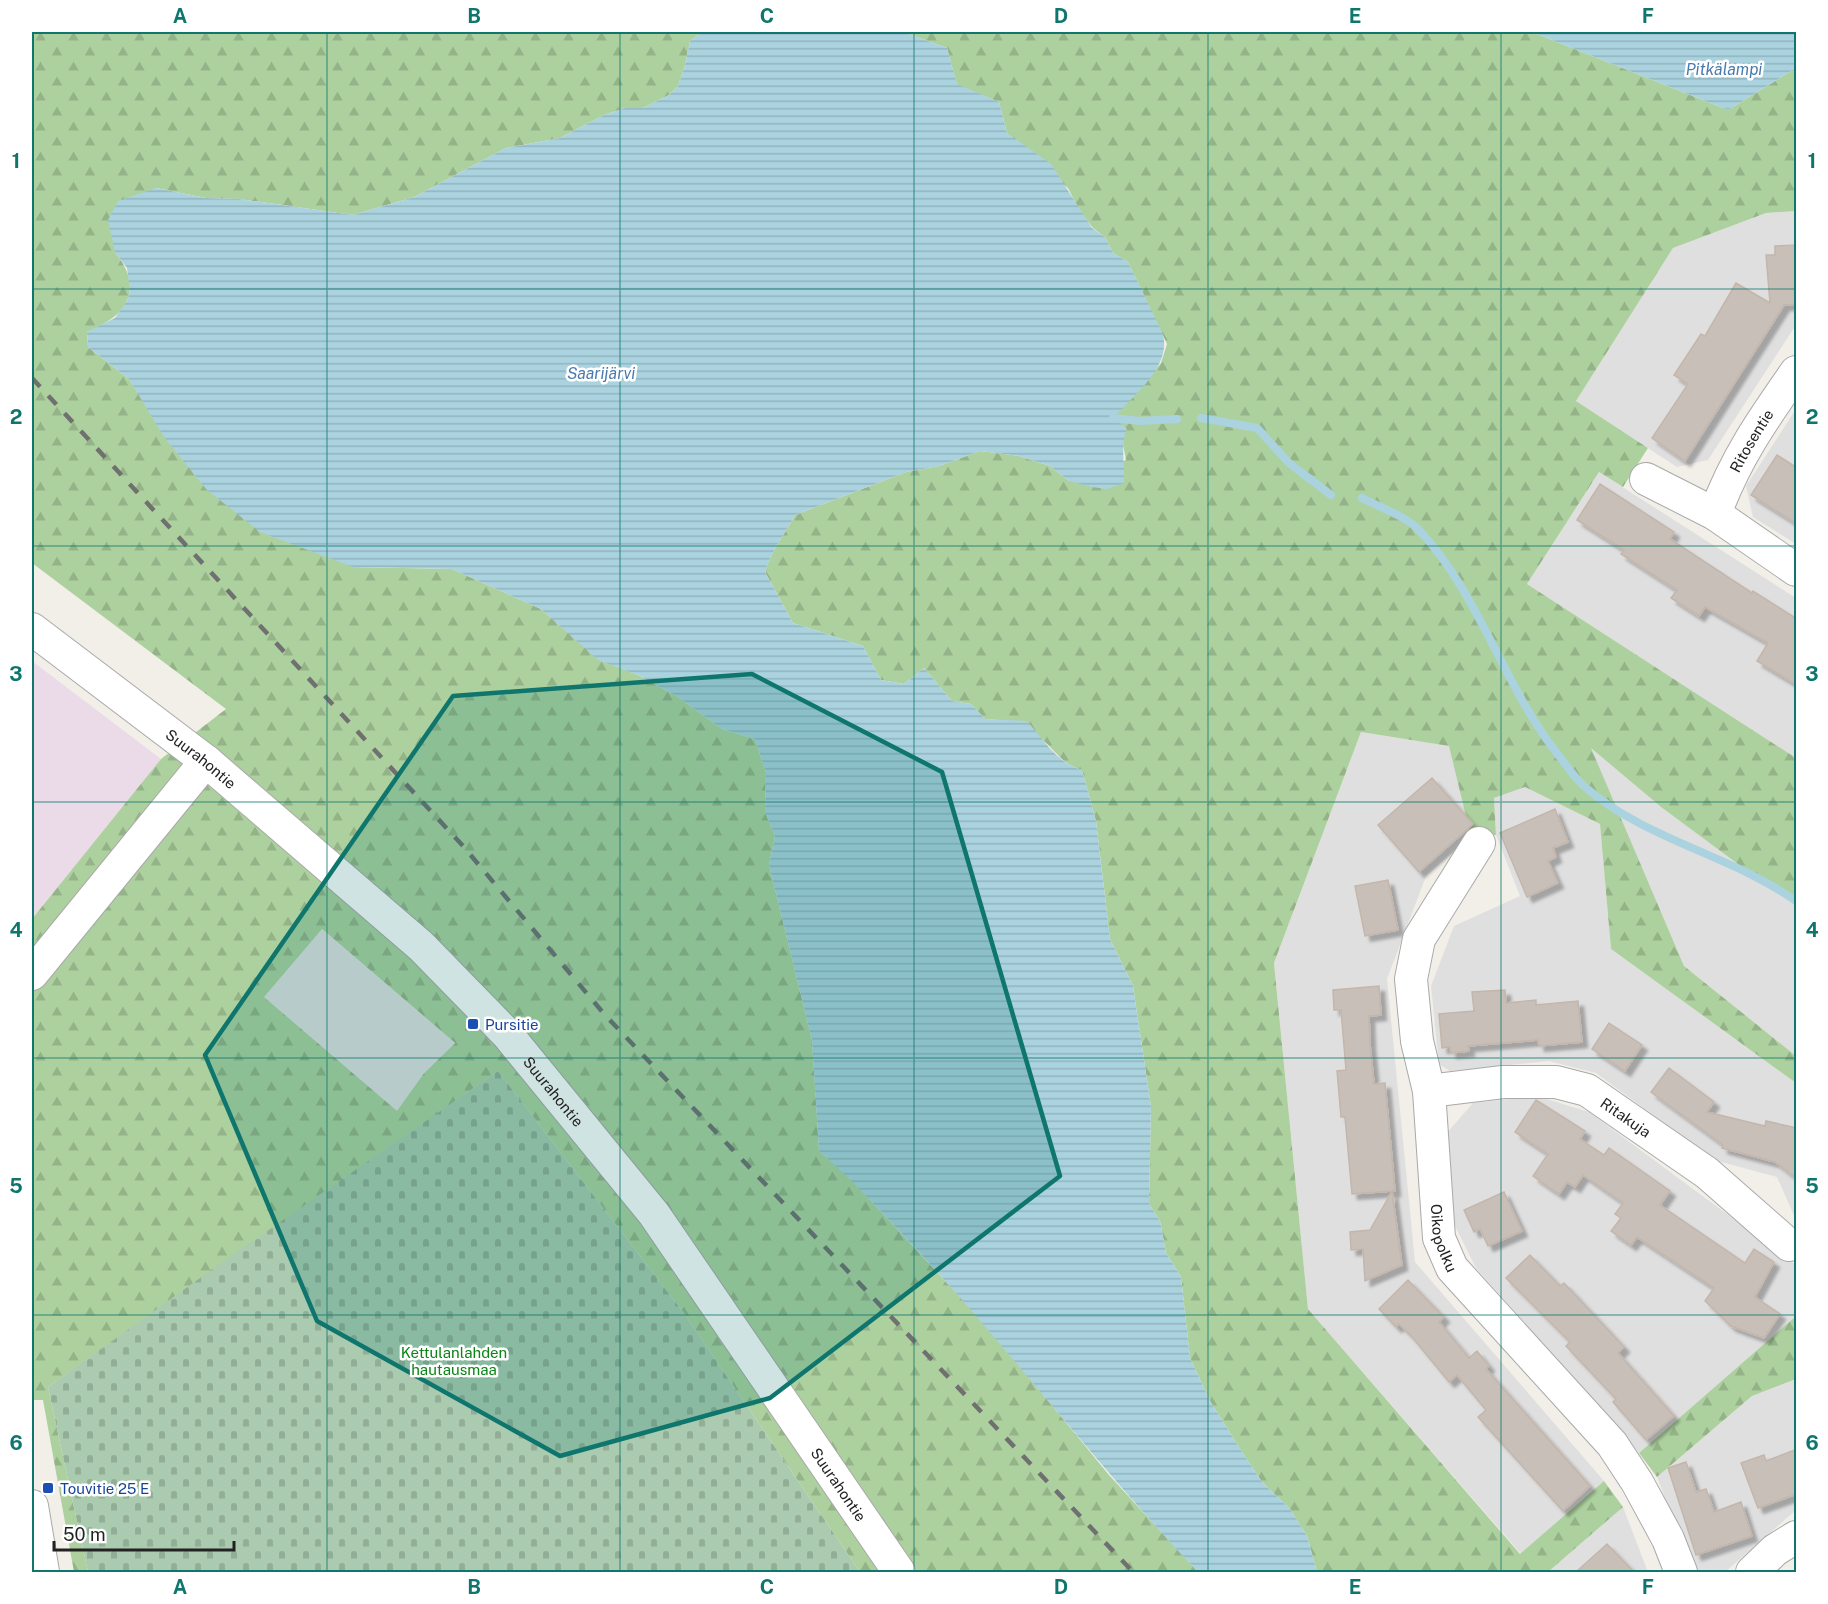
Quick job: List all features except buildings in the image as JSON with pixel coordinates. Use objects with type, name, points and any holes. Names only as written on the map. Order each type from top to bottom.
[{"type":"street","name":"Ritosentie","points":[[1715,514],[1729,475],[1755,431],[1797,372]]},
{"type":"street","points":[[1646,479],[1715,514],[1797,570]]},
{"type":"street","name":"Suurahontie","points":[[32,629],[206,761],[421,946],[507,1034],[654,1214],[899,1572]]},
{"type":"street","points":[[32,974],[206,761]]},
{"type":"street","name":"Oikopolku","points":[[1479,843],[1419,939],[1411,979],[1417,1041],[1429,1091],[1439,1238],[1452,1268],[1612,1444],[1637,1482],[1682,1572]]},
{"type":"street","name":"Ritakuja","points":[[1429,1091],[1503,1082],[1556,1082],[1587,1090],[1707,1173],[1789,1245]]},
{"type":"street","points":[[32,1506],[43,1572]]},
{"type":"street","points":[[1752,1572],[1775,1550],[1797,1537]]},
{"type":"highlighted area","points":[[752,674],[942,772],[1060,1176],[770,1398],[560,1456],[317,1321],[205,1055],[453,696]]},
{"type":"shaded area","points":[[1796,211],[1796,325],[1708,460],[1677,467],[1576,401],[1673,248],[1766,213]]},
{"type":"shaded area","points":[[1796,409],[1796,544],[1753,517],[1746,486]]},
{"type":"shaded area","points":[[1599,472],[1796,598],[1796,758],[1527,584]]},
{"type":"shaded area","points":[[32,661],[161,759],[32,919]]},
{"type":"shaded area","points":[[1361,732],[1450,746],[1471,837],[1426,876],[1387,979],[1415,1262],[1604,1481],[1521,1554],[1308,1309],[1274,963]]},
{"type":"shaded area","points":[[1590,747],[1661,807],[1742,866],[1796,900],[1796,1056],[1684,966]]},
{"type":"shaded area","points":[[1525,787],[1600,824],[1611,949],[1796,1083],[1796,1220],[1777,1177],[1714,1160],[1596,1073],[1549,1061],[1450,1071],[1439,1064],[1431,986],[1454,926],[1520,896],[1496,835],[1494,798]]},
{"type":"shaded area","points":[[322,929],[455,1043],[424,1073],[397,1111],[264,997]]},
{"type":"shaded area","points":[[1537,1096],[1589,1112],[1796,1265],[1796,1316],[1639,1453],[1476,1268],[1455,1226],[1446,1134],[1473,1103]]},
{"type":"shaded area","points":[[1796,1379],[1796,1510],[1725,1572],[1694,1572],[1657,1477],[1752,1396]]},
{"type":"shaded area","points":[[1623,1507],[1648,1572],[1548,1572]]},
{"type":"green space","points":[[32,32],[702,32],[690,41],[678,86],[669,95],[643,108],[625,108],[604,115],[560,138],[506,148],[414,197],[353,215],[239,199],[206,198],[156,188],[115,252],[129,278],[130,290],[127,300],[112,318],[87,332],[88,347],[129,379],[144,402],[353,567],[452,569],[541,609],[598,659],[638,675],[678,697],[722,729],[755,739],[766,773],[765,812],[775,836],[769,865],[812,1040],[819,1151],[847,1175],[987,1326],[1109,1475],[1198,1572],[860,1572],[683,1312],[498,1071],[48,1387],[88,1572],[74,1572],[43,1400],[32,1400],[32,919],[161,759],[226,709],[32,563]],"holes":[[[322,929],[455,1043],[424,1073],[397,1110]]]},
{"type":"green space","points":[[903,32],[1532,32],[1728,110],[1796,68],[1796,211],[1766,213],[1673,248],[1576,401],[1648,448],[1623,487],[1599,472],[1527,584],[1796,758],[1796,900],[1742,867],[1661,807],[1591,748],[1684,966],[1796,1056],[1796,1083],[1611,949],[1600,824],[1525,787],[1494,798],[1496,835],[1471,837],[1449,746],[1361,732],[1274,963],[1308,1309],[1520,1554],[1604,1481],[1623,1507],[1548,1572],[1317,1572],[1307,1536],[1290,1509],[1262,1482],[1240,1449],[1210,1401],[1190,1358],[1181,1277],[1166,1253],[1160,1221],[1149,1204],[1151,1107],[1133,986],[1110,939],[1096,821],[1082,770],[1066,762],[1032,732],[1009,723],[985,719],[971,704],[952,701],[924,668],[904,684],[881,680],[863,646],[793,623],[765,572],[774,550],[795,515],[906,472],[939,466],[980,451],[1019,456],[1050,466],[1069,481],[1126,460],[1122,439],[1113,418],[1161,363],[1167,344],[1128,262],[1113,253],[1105,237],[1093,228],[1079,210],[1068,188],[1007,133],[999,102],[957,85],[947,48]]},
{"type":"green space","name":"Kettulanlahden hautausmaa","points":[[498,1071],[683,1312],[860,1572],[88,1572],[48,1387],[221,1263]]},
{"type":"green space","points":[[1796,1316],[1796,1379],[1752,1396],[1657,1477],[1639,1453]]},
{"type":"water","name":"Saarijärvi","points":[[702,32],[903,32],[947,48],[957,84],[999,102],[1007,133],[1051,164],[1092,228],[1105,237],[1113,253],[1128,262],[1162,332],[1164,344],[1157,368],[1150,379],[1114,418],[1127,429],[1123,448],[1124,483],[1107,489],[1092,487],[1069,481],[1050,466],[1019,456],[980,451],[939,466],[906,472],[795,515],[774,550],[765,572],[793,623],[863,646],[881,680],[904,684],[924,668],[952,701],[971,704],[985,719],[1027,721],[1058,756],[1073,767],[1082,770],[1096,821],[1110,939],[1133,986],[1151,1107],[1149,1204],[1160,1221],[1166,1253],[1181,1277],[1190,1358],[1210,1401],[1240,1449],[1262,1482],[1290,1509],[1307,1536],[1317,1572],[1198,1572],[1126,1493],[954,1290],[870,1200],[819,1151],[812,1040],[769,865],[775,836],[765,812],[766,773],[755,739],[722,729],[678,697],[638,675],[598,660],[541,609],[452,569],[353,567],[260,532],[206,489],[164,437],[129,379],[88,347],[87,332],[115,318],[127,301],[130,291],[127,268],[115,252],[108,220],[118,201],[156,188],[206,198],[239,199],[353,215],[414,197],[506,148],[560,138],[604,115],[625,108],[643,108],[669,95],[678,86],[690,41]]},
{"type":"water","name":"Pitkälampi","points":[[1532,32],[1796,32],[1796,68],[1728,110]]},
{"type":"waterway","points":[[1113,418],[1141,421],[1177,419]]},
{"type":"waterway","points":[[1201,418],[1257,428],[1289,463],[1331,495]]},
{"type":"waterway","points":[[1362,498],[1413,524],[1440,555],[1475,611],[1539,729],[1581,784],[1635,821],[1744,871],[1796,901]]},
{"type":"railway","points":[[32,378],[463,846],[605,1015],[1133,1572]]},
{"type":"place","name":"Pursitie","points":[[473,1024]]},
{"type":"place","name":"Touvitie 25 E","points":[[48,1488]]}]
